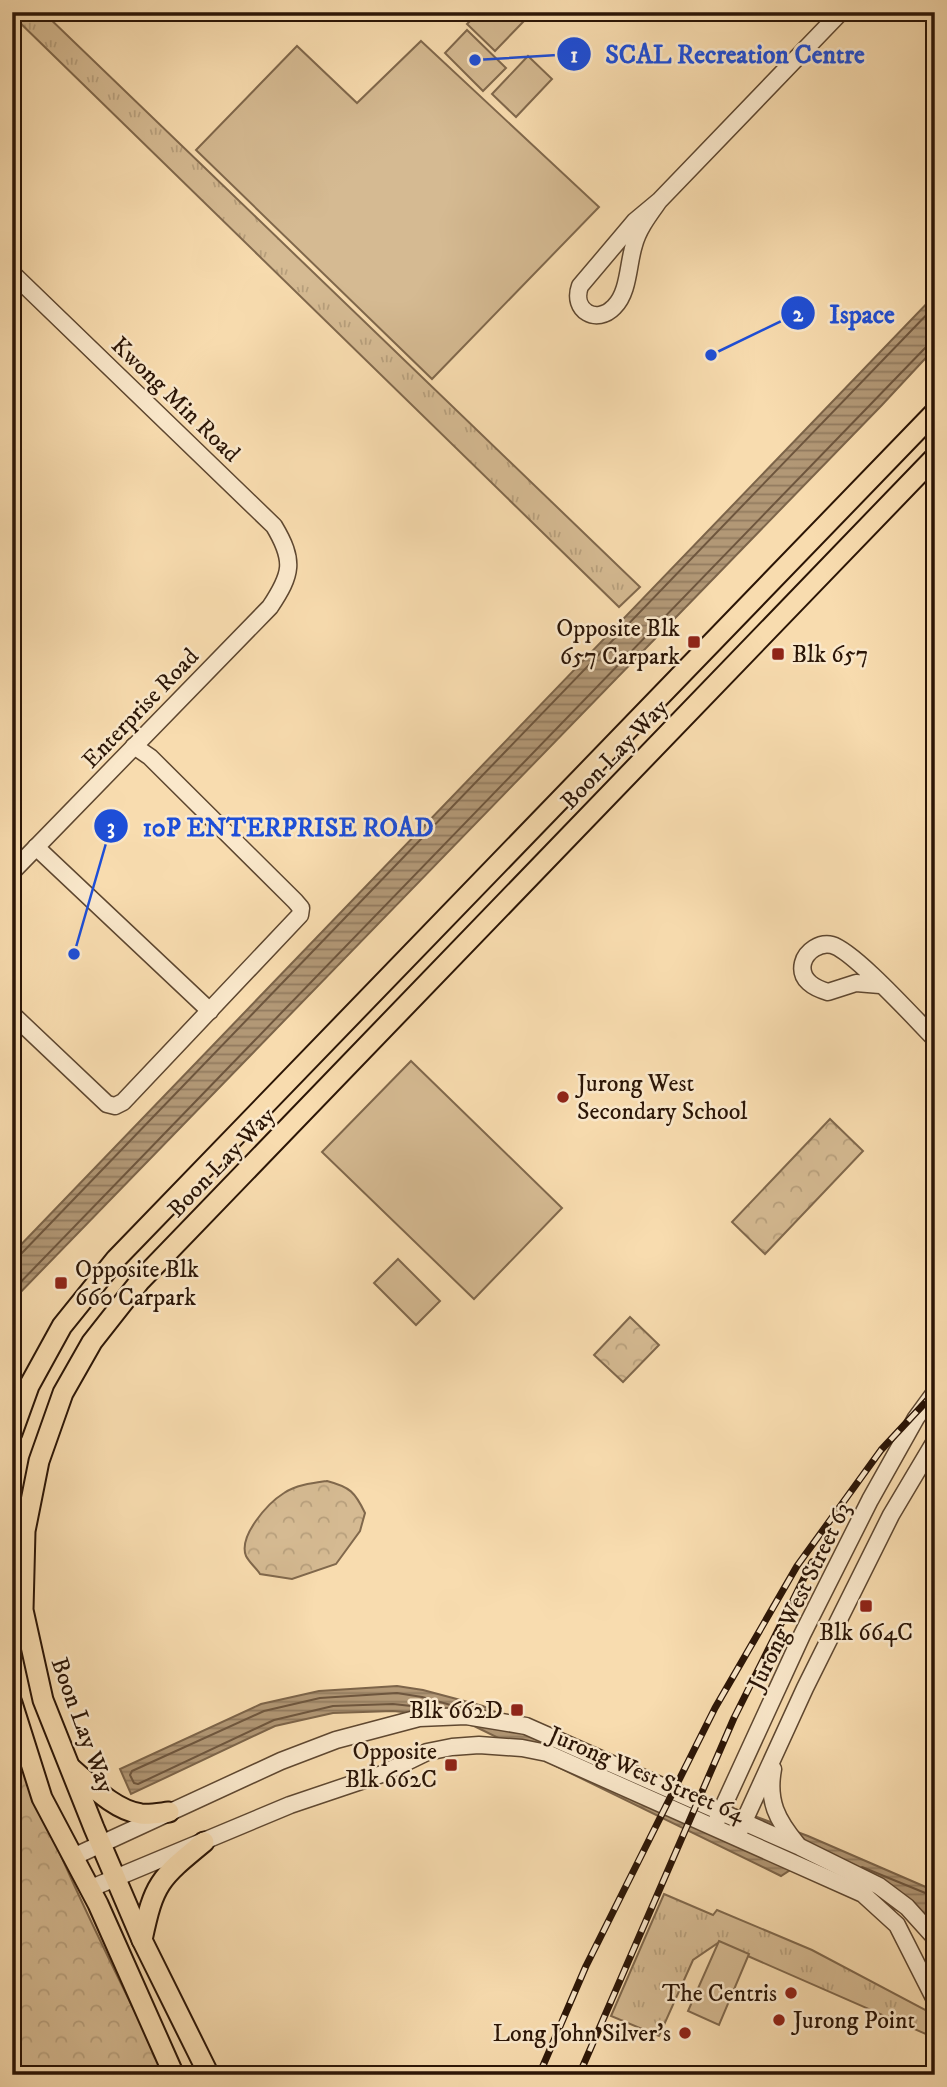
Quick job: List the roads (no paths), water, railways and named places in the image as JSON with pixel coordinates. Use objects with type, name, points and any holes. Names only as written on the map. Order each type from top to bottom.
[{"type":"main road","name":"Boon Lay Way","points":[[12,1433],[29,1386],[62,1326],[116,1259],[935,412]]},
{"type":"main road","name":"Boon Lay Way","points":[[209,2075],[142,1940],[94,1828],[43,1700],[25,1622],[25,1531],[39,1461],[63,1393],[92,1342],[140,1281],[935,457]]},
{"type":"main road","points":[[12,1703],[42,1798],[89,1889],[174,2075]]},
{"type":"main road","points":[[71,1767],[121,1807],[141,1814],[169,1812]]},
{"type":"main road","points":[[142,1940],[156,1887],[170,1870],[204,1842]]},
{"type":"street","points":[[659,201],[642,226],[634,244],[620,299],[614,308],[606,313],[592,315],[584,311],[576,296],[580,286],[635,221],[659,201],[841,12]]},
{"type":"street","name":"Kwong Min Road","points":[[12,273],[274,526],[285,545],[289,569]]},
{"type":"street","name":"Enterprise Road","points":[[12,872],[270,607],[284,587],[289,569]]},
{"type":"street","points":[[12,1014],[107,1104],[114,1106],[123,1102],[297,921],[301,908],[150,757],[134,746]]},
{"type":"street","points":[[36,847],[210,1012]]},
{"type":"street","points":[[880,985],[935,1040]]},
{"type":"street","name":"Jurong West Street 63","points":[[717,1818],[802,1635],[870,1500],[916,1418],[935,1392]]},
{"type":"street","name":"Jurong West Street 63","points":[[740,1830],[776,1750],[891,1515],[935,1441]]},
{"type":"street","name":"Jurong West Street 64","points":[[73,1857],[281,1761],[336,1740],[419,1718],[466,1716],[526,1726],[717,1818],[863,1894],[897,1925],[935,2000]]},
{"type":"street","name":"Jurong West Street 64","points":[[89,1889],[290,1805],[382,1774],[427,1752],[452,1747],[479,1745],[547,1753],[717,1818]]},
{"type":"street","points":[[776,1750],[769,1789],[772,1802],[784,1829],[800,1848]]},
{"type":"street","name":"Jurong West Street 64","points":[[740,1830],[800,1848],[879,1886],[907,1907],[935,1938]]},
{"type":"water","points":[[935,295],[935,348],[12,1301],[12,1254]]},
{"type":"water","points":[[397,1686],[483,1706],[531,1729],[657,1780],[808,1836],[935,1891],[935,1926],[795,1867],[781,1876],[474,1726],[432,1715],[393,1711],[333,1713],[275,1726],[131,1794],[120,1769],[261,1704],[319,1691]]},
{"type":"railway","points":[[539,2075],[586,1966],[715,1708],[797,1566],[881,1450],[935,1392]]},
{"type":"railway","points":[[579,2075],[734,1718],[812,1562]]},
{"type":"place","name":"SCAL Recreation Centre","points":[[475,60]]},
{"type":"place","name":"Ispace","points":[[711,355]]},
{"type":"place","name":"Opposite Blk 657 Carpark","points":[[694,642]]},
{"type":"place","name":"Blk 657","points":[[778,654]]},
{"type":"place","name":"10P ENTERPRISE ROAD","points":[[74,954]]},
{"type":"place","name":"Jurong West Secondary School","points":[[563,1097]]},
{"type":"place","name":"Opposite Blk 660 Carpark","points":[[61,1283]]},
{"type":"place","name":"Blk 664C","points":[[866,1606]]},
{"type":"place","name":"Blk 662D","points":[[517,1710]]},
{"type":"place","name":"Opposite Blk 662C","points":[[451,1765]]},
{"type":"place","name":"The Centris","points":[[791,1993]]},
{"type":"place","name":"Jurong Point","points":[[779,2020]]},
{"type":"place","name":"Long John Silver's","points":[[685,2033]]}]
